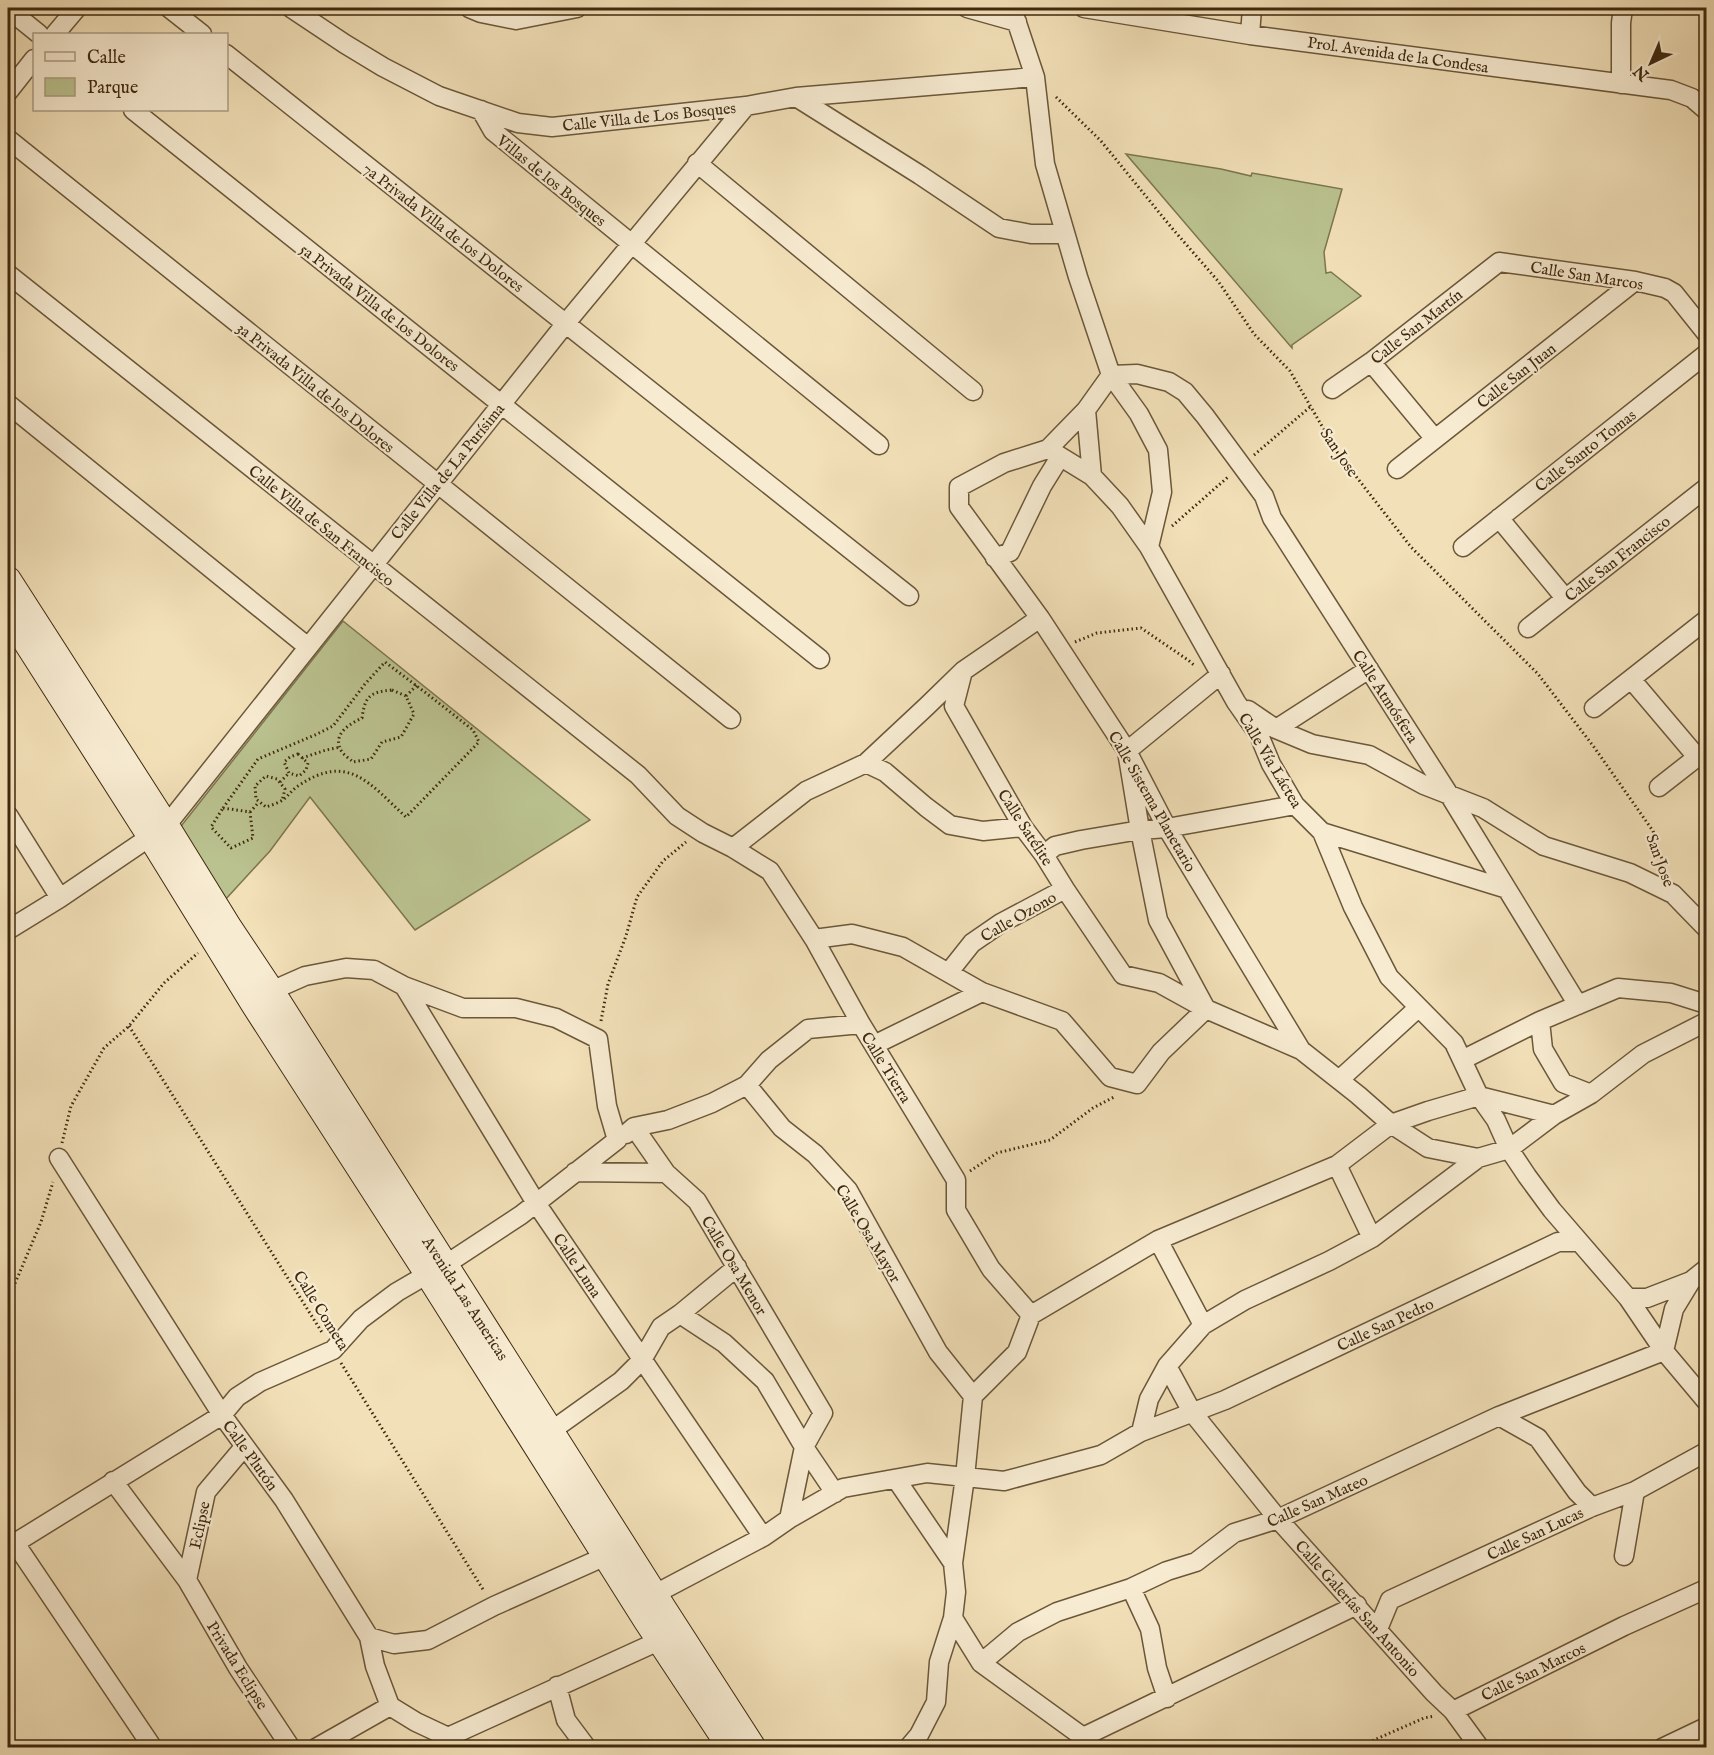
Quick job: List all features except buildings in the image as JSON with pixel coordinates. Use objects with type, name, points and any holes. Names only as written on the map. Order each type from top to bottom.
[{"type":"street","points":[[56,33],[77,8]]},
{"type":"street","points":[[169,8],[201,33]]},
{"type":"street","name":"Calle Villa de Los Bosques","points":[[291,8],[383,67],[439,96],[518,123],[552,127],[746,106],[796,98],[1035,77]]},
{"type":"street","points":[[469,8],[481,13],[516,20],[578,8]]},
{"type":"street","points":[[967,8],[1014,15],[1035,77],[1045,164],[1078,277],[1111,375],[1139,414],[1158,450],[1162,492],[1149,548]]},
{"type":"street","name":"Prol. Avenida de la Condesa","points":[[1084,8],[1250,35],[1671,90],[1692,98],[1707,110]]},
{"type":"street","points":[[1250,35],[1252,8]]},
{"type":"street","points":[[1621,84],[1623,8]]},
{"type":"street","points":[[8,9],[38,33]]},
{"type":"street","name":"7a Privada Villa de los Dolores","points":[[228,56],[909,596]]},
{"type":"street","points":[[8,92],[33,60]]},
{"type":"street","points":[[796,98],[920,175],[999,228],[1031,234],[1065,234]]},
{"type":"street","name":"Calle Villa de La Purísima","points":[[8,930],[60,898],[158,831],[566,323],[746,106]]},
{"type":"street","name":"Villas de los Bosques","points":[[481,110],[493,131],[879,445]]},
{"type":"street","name":"5a Privada Villa de los Dolores","points":[[134,111],[820,659]]},
{"type":"street","name":"3a Privada Villa de los Dolores","points":[[8,139],[731,718]]},
{"type":"street","points":[[697,163],[973,391]]},
{"type":"street","name":"Calle San Marcos","points":[[1499,262],[1635,281],[1665,288],[1674,294],[1707,333]]},
{"type":"street","name":"Calle San Martín","points":[[1332,389],[1371,362],[1499,262]]},
{"type":"street","name":"Calle Villa de San Francisco","points":[[8,274],[638,775]]},
{"type":"street","name":"Calle San Juan","points":[[1397,469],[1635,281]]},
{"type":"street","name":"Calle Santo Tomas","points":[[1463,547],[1707,354]]},
{"type":"street","points":[[1371,362],[1435,439]]},
{"type":"street","name":"Calle Atmósfera","points":[[1111,375],[1137,374],[1169,382],[1185,392],[1264,496],[1272,518],[1450,796],[1578,1005]]},
{"type":"street","points":[[995,558],[1010,552],[1042,486],[1054,453],[1111,375]]},
{"type":"street","points":[[8,404],[308,647]]},
{"type":"street","points":[[1086,410],[1092,476]]},
{"type":"street","name":"Calle Vía Láctea","points":[[1054,453],[1092,476],[1120,506],[1149,548],[1216,679],[1236,702],[1259,735],[1271,764],[1295,805],[1322,832],[1353,907],[1389,977],[1454,1043],[1479,1096],[1496,1120],[1509,1149],[1552,1210],[1628,1298],[1664,1351],[1707,1401]]},
{"type":"street","name":"Calle Sistema Planetario","points":[[1054,453],[1004,463],[959,487],[958,507],[1040,618],[1127,751],[1167,828],[1301,1050]]},
{"type":"street","name":"Calle San Francisco","points":[[1528,628],[1707,488]]},
{"type":"street","points":[[1499,518],[1565,598]]},
{"type":"street","points":[[8,580],[172,854]]},
{"type":"street","points":[[8,613],[158,831]]},
{"type":"street","points":[[733,848],[806,791],[866,763],[963,671],[1040,618]]},
{"type":"street","points":[[1594,708],[1707,620]]},
{"type":"street","points":[[1276,729],[1369,669]]},
{"type":"street","name":"Calle Satélite","points":[[963,671],[954,706],[1023,827],[1123,975],[1159,983],[1206,1009]]},
{"type":"street","points":[[1216,679],[1127,751],[1158,920],[1206,1009],[1301,1050],[1391,1124],[1428,1148],[1478,1158]]},
{"type":"street","points":[[1630,679],[1702,753],[1659,787]]},
{"type":"street","points":[[1236,702],[1276,729],[1312,744],[1369,755],[1424,786],[1483,808],[1544,846],[1630,873],[1673,894],[1707,928]]},
{"type":"street","points":[[866,763],[885,772],[950,825],[982,831],[1023,827]]},
{"type":"street","name":"Calle Tierra","points":[[638,775],[677,816],[770,871],[814,939],[861,1024],[956,1180]]},
{"type":"street","points":[[1044,855],[1055,846],[1295,805]]},
{"type":"street","points":[[8,815],[60,898]]},
{"type":"street","points":[[1322,832],[1508,889]]},
{"type":"street","name":"Avenida Las Americas","points":[[172,854],[214,939],[436,1269],[657,1616],[731,1748]]},
{"type":"street","name":"Avenida Las Americas","points":[[172,854],[229,928],[271,991],[436,1269]]},
{"type":"street","name":"Calle Ozono","points":[[949,972],[972,943],[1001,923],[1065,889]]},
{"type":"street","points":[[814,939],[852,934],[903,947],[982,992],[1062,1021],[1110,1077],[1137,1084],[1161,1052],[1206,1009]]},
{"type":"street","points":[[271,991],[305,976],[346,968],[374,970],[404,986],[463,1008],[516,1008],[556,1018],[598,1039],[607,1106],[617,1140]]},
{"type":"street","name":"Calle Luna","points":[[404,986],[537,1203],[763,1537]]},
{"type":"street","points":[[1462,1060],[1540,1021],[1618,988],[1671,993],[1707,1004]]},
{"type":"street","points":[[874,1045],[982,992]]},
{"type":"street","points":[[1339,1080],[1418,1008]]},
{"type":"street","points":[[1540,1021],[1542,1049],[1563,1083],[1591,1094]]},
{"type":"street","points":[[1141,1432],[1149,1399],[1167,1366],[1203,1325],[1245,1300],[1329,1262],[1372,1238],[1478,1158],[1509,1149],[1554,1115],[1591,1094],[1643,1054],[1707,1022]]},
{"type":"street","points":[[153,1748],[15,1543],[222,1415],[237,1397],[260,1382],[333,1350],[361,1319],[397,1292],[520,1215],[634,1127],[668,1120],[712,1103],[747,1085],[769,1060],[808,1029],[861,1024]]},
{"type":"street","name":"Calle Osa Mayor","points":[[747,1085],[782,1128],[814,1154],[848,1190],[938,1352],[973,1396]]},
{"type":"street","points":[[908,1748],[919,1735],[936,1702],[939,1662],[953,1618],[956,1592],[953,1563],[973,1396],[1017,1352],[1030,1315],[1158,1240],[1337,1165],[1391,1124],[1479,1096],[1554,1115]]},
{"type":"street","name":"Calle Osa Menor","points":[[634,1127],[666,1173],[697,1201],[823,1413],[804,1447]]},
{"type":"street","name":"Calle Plutón","points":[[59,1158],[222,1415],[284,1500],[369,1637],[375,1666],[390,1706]]},
{"type":"street","points":[[1337,1165],[1372,1238]]},
{"type":"street","points":[[575,1172],[666,1173]]},
{"type":"street","points":[[956,1180],[956,1210],[991,1269],[1030,1315]]},
{"type":"street","points":[[1158,1240],[1203,1325]]},
{"type":"street","name":"Calle San Pedro","points":[[449,1742],[557,1686],[789,1519],[843,1488],[927,1473],[1004,1481],[1101,1455],[1141,1432],[1225,1400],[1558,1242],[1579,1242]]},
{"type":"street","points":[[542,1435],[621,1381],[642,1360],[661,1327],[737,1267]]},
{"type":"street","points":[[1628,1298],[1647,1298],[1691,1281],[1707,1269]]},
{"type":"street","points":[[1664,1351],[1674,1310],[1691,1281]]},
{"type":"street","points":[[680,1314],[724,1342],[765,1381],[804,1447],[835,1493]]},
{"type":"street","name":"Calle San Mateo","points":[[981,1663],[1018,1632],[1057,1612],[1131,1588],[1167,1571],[1196,1562],[1234,1533],[1278,1519],[1499,1416],[1664,1351]]},
{"type":"street","name":"Calle Galerías San Antonio","points":[[1167,1366],[1192,1412],[1278,1519],[1434,1693],[1453,1711],[1480,1748]]},
{"type":"street","points":[[1499,1416],[1538,1438],[1577,1492],[1592,1507]]},
{"type":"street","name":"Eclipse","points":[[187,1580],[206,1492],[244,1447]]},
{"type":"street","points":[[789,1519],[804,1447]]},
{"type":"street","name":"Calle San Lucas","points":[[1378,1629],[1390,1600],[1592,1507],[1635,1491],[1707,1452]]},
{"type":"street","points":[[897,1479],[953,1563]]},
{"type":"street","name":"Privada Eclipse","points":[[113,1481],[187,1580],[238,1668],[291,1748]]},
{"type":"street","points":[[1624,1556],[1635,1491]]},
{"type":"street","points":[[369,1637],[394,1644],[428,1640],[494,1606],[616,1552]]},
{"type":"street","points":[[1131,1588],[1150,1629],[1157,1668],[1167,1698]]},
{"type":"street","name":"Calle San Marcos","points":[[1453,1711],[1624,1626],[1707,1589]]},
{"type":"street","points":[[953,1618],[981,1663],[1087,1742],[1167,1698],[1357,1605]]},
{"type":"street","name":"Avenida Las Americas","points":[[657,1616],[753,1748]]},
{"type":"street","points":[[557,1686],[566,1720],[587,1748]]},
{"type":"street","points":[[316,1748],[390,1706],[449,1742]]},
{"type":"street","points":[[1662,1748],[1707,1727]]},
{"type":"path","name":"San Jose","points":[[1035,77],[1101,141],[1171,228],[1218,281],[1254,334],[1290,371],[1337,452],[1410,547],[1538,674],[1594,747],[1653,831],[1673,894]]},
{"type":"path","points":[[1060,649],[1097,633],[1141,628],[1216,679]]},
{"type":"path","points":[[260,801],[250,812],[253,838],[231,848],[212,827],[258,759],[333,726],[385,662],[473,730],[479,742],[406,817],[368,782],[344,770],[319,774],[296,788],[282,801],[267,807],[260,801],[256,799],[255,786],[266,776],[277,779],[285,789],[282,801]]},
{"type":"path","points":[[406,696],[417,685]]},
{"type":"path","points":[[392,690],[406,696],[414,714],[400,737],[382,742],[371,759],[353,762],[342,752],[341,747],[340,733],[350,724],[362,718],[364,704],[376,691],[392,690]]},
{"type":"path","points":[[302,758],[341,747]]},
{"type":"path","points":[[298,754],[308,763],[306,770],[299,776],[289,773],[284,762],[290,757],[298,754]]},
{"type":"path","points":[[280,783],[289,773]]},
{"type":"path","points":[[223,808],[250,812]]},
{"type":"path","points":[[598,1039],[608,984],[626,936],[637,897],[663,861],[696,834],[703,833]]},
{"type":"path","name":"Calle Cometa","points":[[214,939],[164,983],[129,1026],[494,1606]]},
{"type":"path","points":[[956,1180],[997,1154],[1050,1140],[1094,1108],[1137,1084]]},
{"type":"path","points":[[1356,1748],[1424,1719],[1453,1711]]},
{"type":"green space","points":[[1126,154],[1342,189],[1324,252],[1326,273],[1331,272],[1361,296],[1292,345],[1292,348]]},
{"type":"green space","points":[[343,621],[590,820],[415,930],[310,797],[270,851],[224,901],[178,830]]}]
